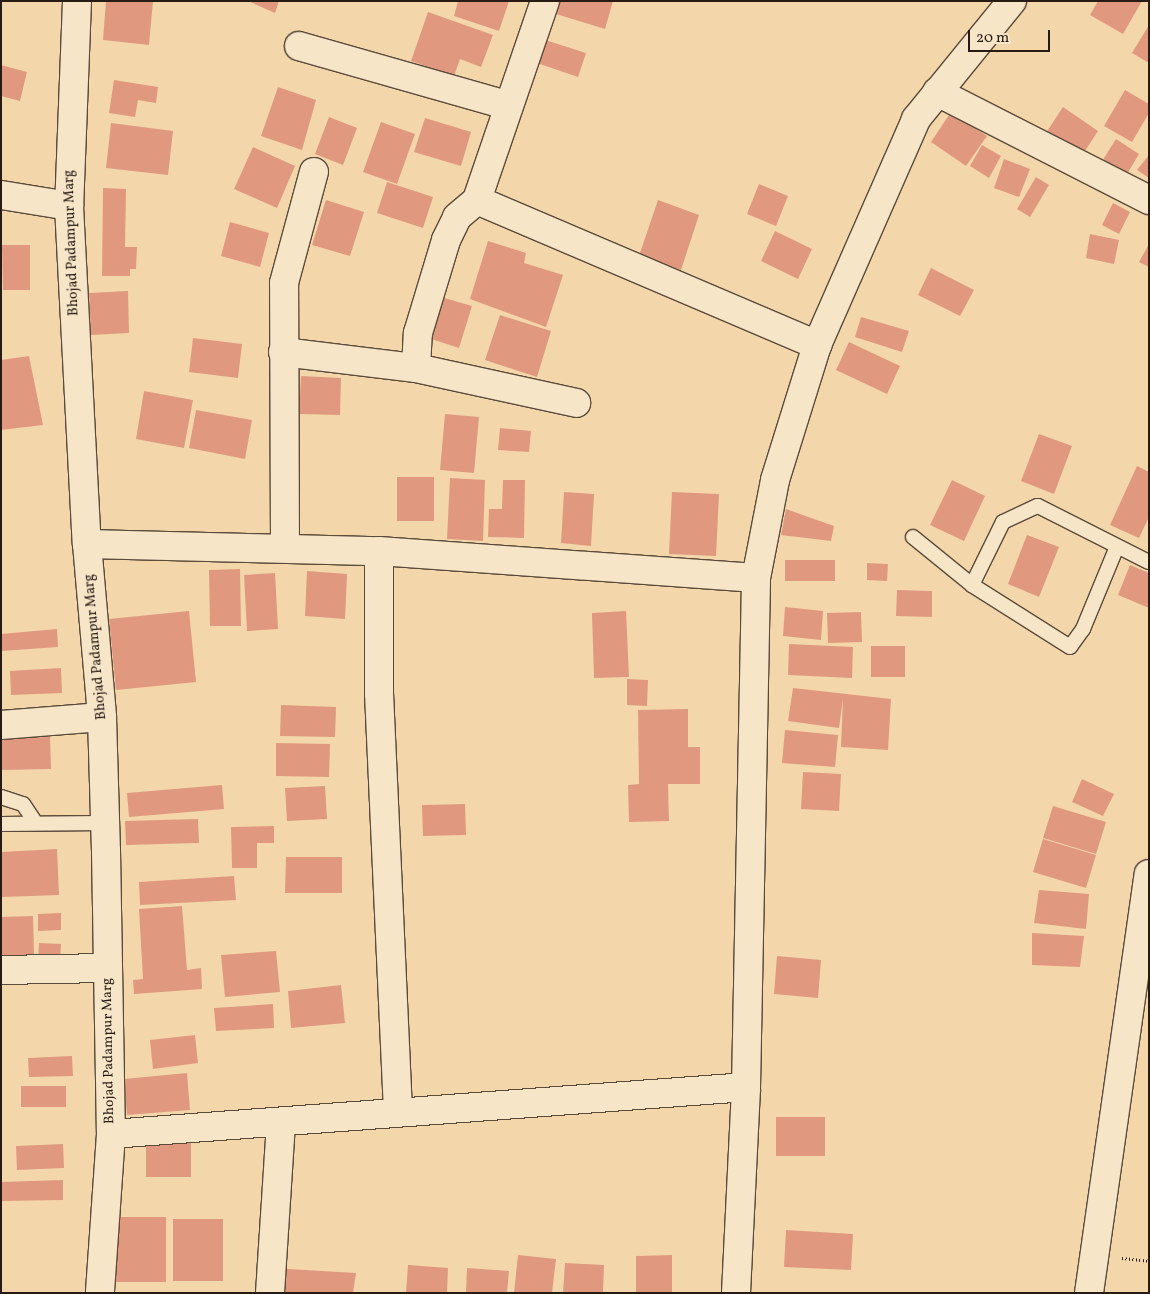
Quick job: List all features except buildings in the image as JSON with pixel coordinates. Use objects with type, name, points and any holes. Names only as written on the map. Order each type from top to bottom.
[{"type":"street","name":"Bhojad Padampur Marg","points":[[77,1],[69,206],[88,544],[102,717],[111,1134],[100,1293]]},
{"type":"street","points":[[416,368],[418,333],[446,240],[457,217],[478,200],[545,1]]},
{"type":"street","points":[[736,1293],[746,1087],[756,578],[775,480],[817,345],[916,119],[1012,1]]},
{"type":"street","points":[[298,46],[509,106]]},
{"type":"street","points":[[937,92],[1149,200]]},
{"type":"street","points":[[285,547],[284,283],[314,172]]},
{"type":"street","points":[[1,196],[69,206]]},
{"type":"street","points":[[478,200],[817,345]]},
{"type":"street","points":[[283,352],[416,368],[576,402]]},
{"type":"street","points":[[88,544],[285,547],[379,551],[756,578]]},
{"type":"street","points":[[379,551],[380,693],[398,1112]]},
{"type":"street","points":[[1,725],[102,717]]},
{"type":"street","points":[[1089,1293],[1149,874]]},
{"type":"street","points":[[1,970],[108,968]]},
{"type":"street","points":[[111,1134],[281,1124],[398,1112],[746,1087]]},
{"type":"street","points":[[270,1293],[281,1124]]},
{"type":"lane","points":[[972,585],[1003,522],[1038,506],[1116,549],[1149,562]]},
{"type":"lane","points":[[913,537],[972,585],[1070,646],[1083,629],[1116,549]]},
{"type":"lane","points":[[1,796],[23,804],[36,823]]},
{"type":"lane","points":[[1,824],[105,822]]}]
